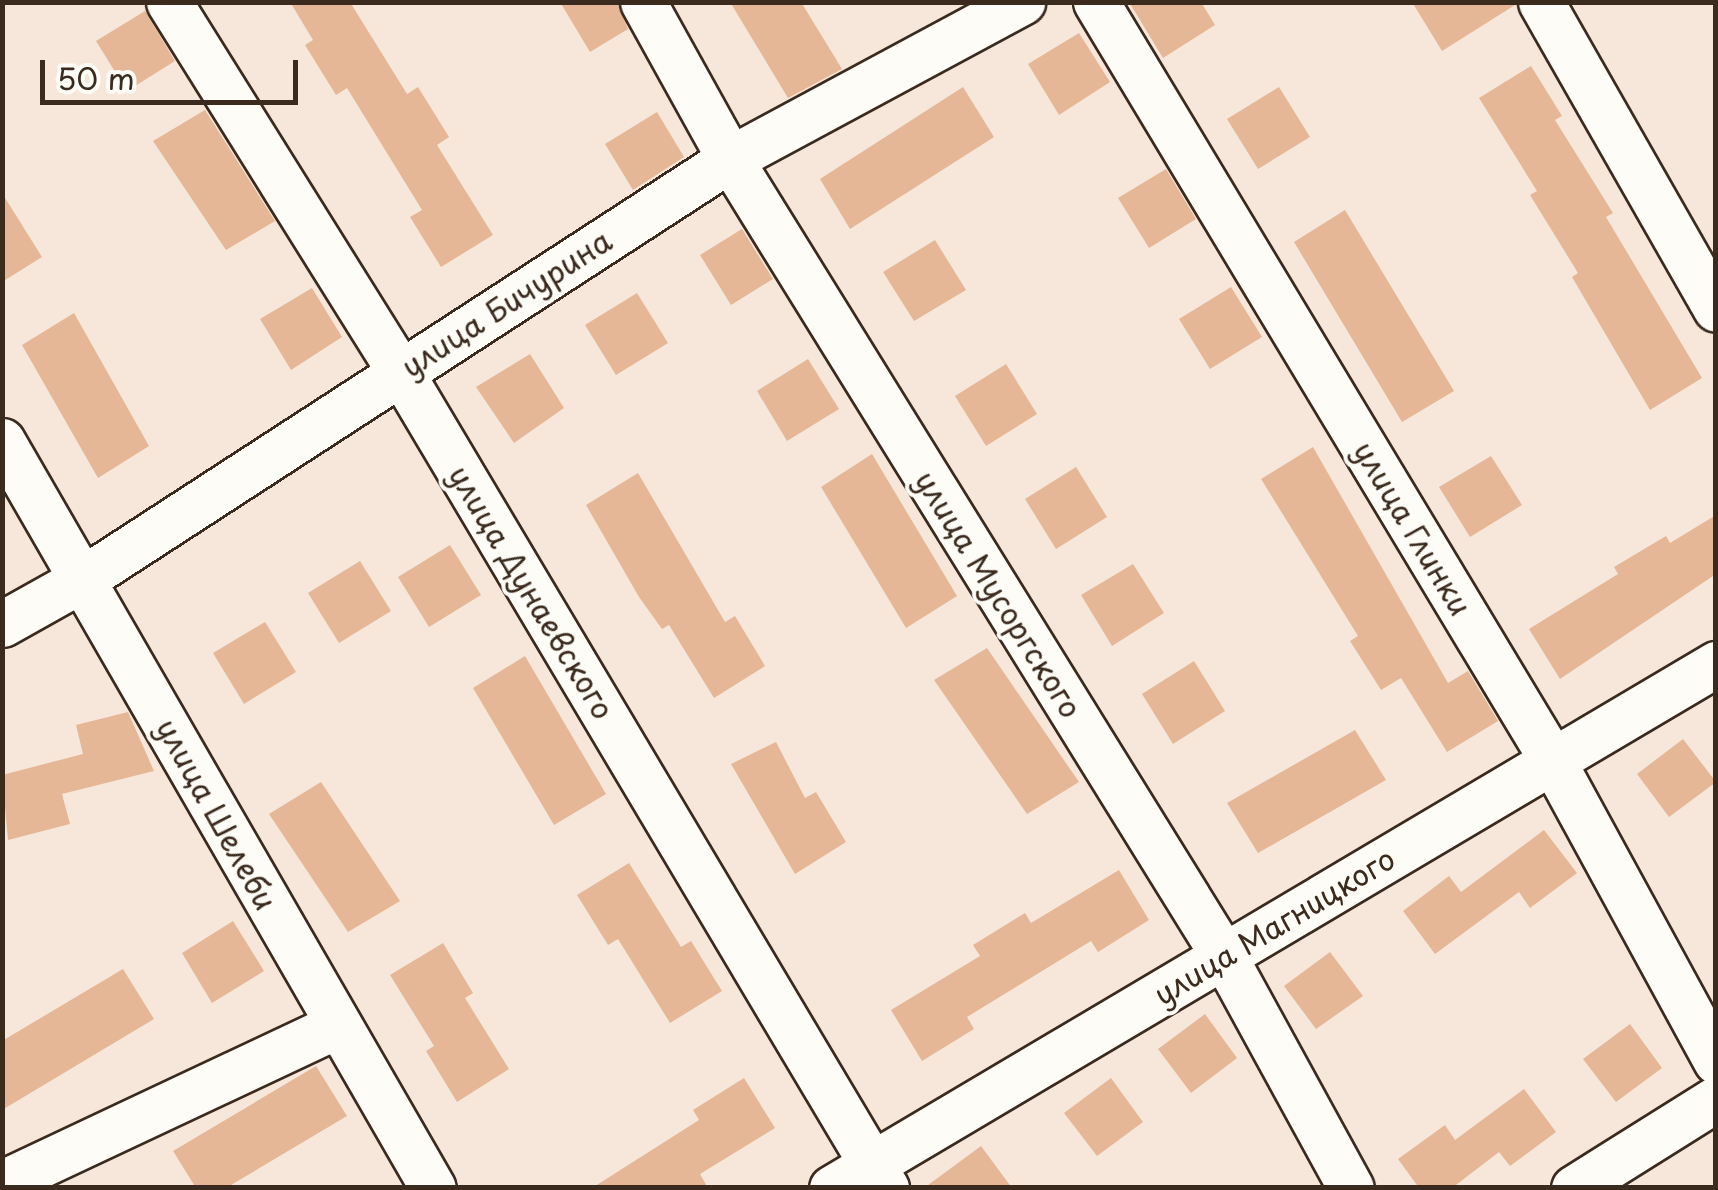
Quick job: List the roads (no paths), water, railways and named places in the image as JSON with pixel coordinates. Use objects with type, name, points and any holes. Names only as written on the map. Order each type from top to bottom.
[{"type":"street","name":"улица Дунаевского","points":[[168,2],[400,371],[879,1177]]},
{"type":"street","name":"улица Мусоргского","points":[[643,2],[730,159],[1224,958],[1351,1188]]},
{"type":"street","name":"улица Бичурина","points":[[2,624],[86,577],[730,159],[1022,2]]},
{"type":"street","name":"улица Глинки","points":[[1096,2],[1551,758],[1716,1061]]},
{"type":"street","points":[[1541,2],[1716,308]]},
{"type":"street","name":"улица Шелеби","points":[[2,441],[86,577],[335,1026],[433,1188]]},
{"type":"street","name":"улица Магницкого","points":[[832,1188],[879,1177],[1224,958],[1551,758],[1716,664]]},
{"type":"street","points":[[2,1183],[335,1026]]},
{"type":"street","points":[[1574,1188],[1716,1099]]}]
